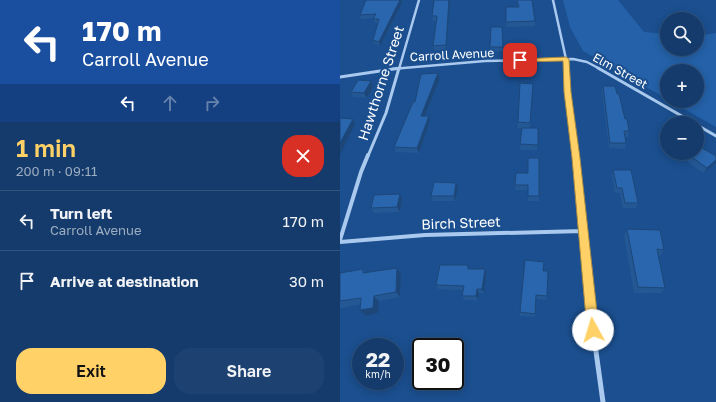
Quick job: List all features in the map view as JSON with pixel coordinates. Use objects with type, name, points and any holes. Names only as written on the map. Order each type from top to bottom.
[{"type":"street","name":"Hawthorne Street","points":[[340,241],[361,172],[386,113],[419,0]]},
{"type":"street","points":[[553,0],[566,59],[568,92],[593,330],[603,402]]},
{"type":"street","name":"Carroll Avenue","points":[[340,77],[428,64],[566,59]]},
{"type":"street","name":"Elm Street","points":[[566,59],[587,62],[682,116]]},
{"type":"street","points":[[704,129],[716,136]]},
{"type":"street","name":"Birch Street","points":[[340,241],[425,235],[583,231]]},
{"type":"shaded area","points":[[563,0],[618,0],[644,32],[660,33],[660,56],[704,56],[704,35],[716,33],[716,127],[704,120],[704,116],[697,116],[682,108],[704,108],[704,64],[660,64],[660,95],[583,51],[570,27]]},
{"type":"building","points":[[366,0],[400,0],[379,42],[373,40],[379,19],[373,19],[376,14],[360,15]]},
{"type":"building","points":[[434,0],[449,0],[446,45],[433,46],[437,16],[432,16]]},
{"type":"building","points":[[517,0],[532,0],[535,21],[506,22],[506,7],[519,7]]},
{"type":"building","points":[[491,27],[502,27],[503,47],[490,47]]},
{"type":"building","points":[[438,73],[421,116],[429,116],[417,148],[394,147],[413,102],[415,102],[421,74]]},
{"type":"building","points":[[358,80],[371,81],[364,93],[351,92]]},
{"type":"building","points":[[520,83],[533,84],[530,123],[518,122]]},
{"type":"building","points":[[603,86],[615,86],[617,94],[619,94],[625,119],[627,119],[629,131],[624,131],[626,143],[610,143]]},
{"type":"building","points":[[340,118],[353,119],[340,143]]},
{"type":"building","points":[[522,128],[538,128],[538,145],[520,144]]},
{"type":"building","points":[[704,149],[716,156],[716,160],[707,168],[696,160],[704,160]]},
{"type":"building","points":[[528,158],[539,158],[539,196],[528,196],[528,185],[515,185],[516,173],[528,173]]},
{"type":"building","points":[[613,170],[631,170],[638,203],[625,203],[622,188],[617,188]]},
{"type":"building","points":[[434,182],[456,183],[454,196],[431,196]]},
{"type":"building","points":[[400,194],[397,207],[371,208],[374,195]]},
{"type":"building","points":[[627,229],[660,230],[664,250],[657,249],[665,288],[638,287]]},
{"type":"building","points":[[525,260],[544,262],[543,271],[548,271],[547,296],[536,295],[535,314],[520,312]]},
{"type":"building","points":[[440,265],[468,265],[468,269],[485,269],[482,289],[477,289],[476,296],[462,296],[464,286],[436,285]]},
{"type":"building","points":[[397,268],[396,292],[374,296],[373,308],[360,310],[361,298],[340,301],[340,273],[363,269],[363,273]]},
{"type":"route","points":[[520,60],[566,59],[568,92],[593,330]]}]
